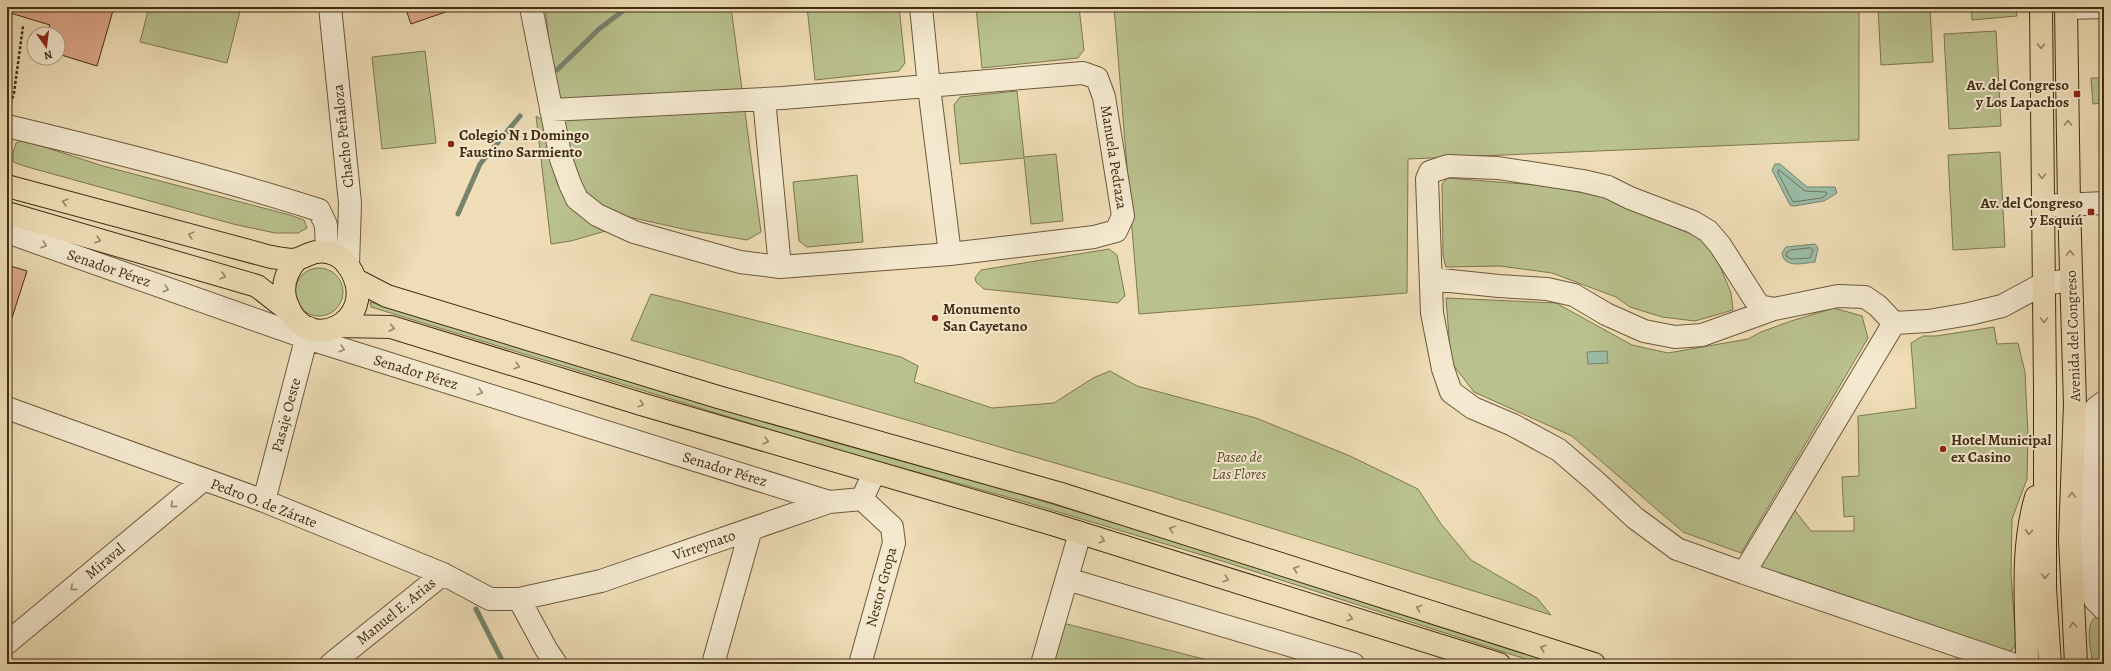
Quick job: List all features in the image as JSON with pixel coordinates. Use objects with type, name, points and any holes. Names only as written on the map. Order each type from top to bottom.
[{"type":"main road","name":"Avenida del Congreso","points":[[2041,7],[2045,467],[2044,588],[2050,664]]},
{"type":"main road","name":"Avenida del Congreso","points":[[2066,8],[2069,204],[2075,404],[2070,539],[2076,664]]},
{"type":"main road","points":[[7,186],[271,257],[297,259]]},
{"type":"main road","points":[[7,213],[257,286],[289,311],[308,333],[329,330],[340,326],[391,327],[641,404],[1080,533],[1499,664]]},
{"type":"main road","points":[[289,311],[284,298],[284,283],[288,270],[297,259],[311,252],[327,252],[339,257],[352,273],[387,296],[718,397],[1058,493],[1594,664]]},
{"type":"main road","points":[[340,326],[350,317],[356,305],[358,291],[352,273]]},
{"type":"main road","points":[[2027,664],[2026,566],[2030,519],[2045,467]]},
{"type":"street","name":"Chacho Peñaloza","points":[[330,7],[350,203],[352,273]]},
{"type":"street","points":[[531,7],[561,159],[570,184],[578,199],[597,215],[642,234],[740,262],[780,267],[950,254],[929,87],[921,7]]},
{"type":"street","points":[[2066,8],[2104,7]]},
{"type":"street","name":"Manuela Pedraza","points":[[929,87],[1083,73],[1097,78],[1104,97],[1123,216],[1116,231],[1094,237],[950,254]]},
{"type":"street","points":[[551,110],[764,99],[929,87]]},
{"type":"street","points":[[764,99],[780,267]]},
{"type":"street","points":[[7,126],[138,157],[265,193],[318,210],[326,225],[327,252]]},
{"type":"street","points":[[1774,309],[1759,306],[1720,245],[1708,230],[1693,222],[1630,198],[1608,187],[1584,181],[1498,168],[1448,166],[1430,172],[1427,179],[1432,313],[1442,369],[1451,392],[1473,408],[1514,425],[1559,450],[1596,481],[1635,518],[1676,549],[2012,664]]},
{"type":"street","points":[[2042,206],[2104,203]]},
{"type":"street","name":"Senador Pérez","points":[[7,232],[308,333],[829,502]]},
{"type":"street","points":[[1430,279],[1492,286],[1547,288],[1574,295],[1606,314],[1644,331],[1675,337],[1702,335],[1774,309],[1838,296],[1865,297],[1878,306],[1894,323]]},
{"type":"street","points":[[1894,323],[1928,321],[1969,314],[2002,306],[2043,284],[2071,280]]},
{"type":"street","points":[[1744,573],[1894,323]]},
{"type":"street","name":"Pasaje Oeste","points":[[264,501],[308,333]]},
{"type":"street","points":[[2100,605],[2088,563],[2089,473],[2093,418],[2096,408],[2104,402]]},
{"type":"street","name":"Pedro O. de Zárate","points":[[7,408],[264,501],[443,574],[490,599],[519,599]]},
{"type":"street","points":[[862,499],[874,473]]},
{"type":"street","name":"Miraval","points":[[7,643],[203,480]]},
{"type":"street","name":"Virreynato","points":[[519,599],[601,582],[829,502],[862,499]]},
{"type":"street","name":"Nestor Gropa","points":[[860,664],[894,543],[892,527],[862,499]]},
{"type":"street","points":[[713,664],[751,529]]},
{"type":"street","points":[[1042,664],[1080,533]]},
{"type":"street","name":"Manuel E. Arias","points":[[331,664],[443,574]]},
{"type":"street","points":[[1067,578],[1353,664]]},
{"type":"street","points":[[519,599],[556,664]]},
{"type":"path","points":[[7,116],[14,93],[23,26]]},
{"type":"green space","points":[[149,7],[241,7],[227,63],[140,42]]},
{"type":"green space","points":[[545,7],[731,7],[761,232],[747,240],[688,230],[615,214],[590,196],[576,181],[549,41]]},
{"type":"green space","points":[[807,7],[899,7],[905,63],[899,71],[815,80]]},
{"type":"green space","points":[[976,7],[1079,7],[1084,50],[1078,58],[982,68]]},
{"type":"green space","points":[[1114,7],[1859,7],[1859,140],[1408,159],[1407,293],[1139,314]]},
{"type":"green space","points":[[1878,7],[1930,7],[1933,62],[1881,65]]},
{"type":"green space","points":[[1971,7],[2016,7],[2017,16],[1972,20]]},
{"type":"green space","points":[[1996,31],[2001,126],[1949,129],[1944,34]]},
{"type":"green space","points":[[425,51],[436,143],[382,149],[372,57]]},
{"type":"green space","points":[[2091,78],[2104,78],[2104,103],[2093,104]]},
{"type":"green space","points":[[1017,91],[1024,157],[1056,154],[1063,221],[1031,224],[1024,158],[960,164],[954,105],[960,97]]},
{"type":"green space","points":[[536,116],[544,121],[548,149],[557,183],[576,213],[599,223],[609,230],[571,241],[551,244]]},
{"type":"green space","points":[[23,140],[103,166],[290,215],[304,220],[307,228],[298,233],[275,233],[233,224],[24,166],[13,162],[13,153],[16,143]]},
{"type":"green space","points":[[2000,152],[2005,247],[1953,250],[1948,155]]},
{"type":"green space","points":[[857,175],[863,242],[807,247],[799,241],[793,182]]},
{"type":"green space","points":[[1447,178],[1549,186],[1605,197],[1707,241],[1711,244],[1731,293],[1733,310],[1695,321],[1662,317],[1630,307],[1616,297],[1552,273],[1500,266],[1446,267],[1443,255],[1442,184]]},
{"type":"green space","points":[[1109,249],[1117,255],[1125,296],[1118,303],[984,289],[976,282],[975,278],[981,270]]},
{"type":"green space","points":[[319,268],[328,270],[336,275],[341,283],[343,292],[341,301],[336,309],[328,314],[319,316],[310,314],[302,309],[297,301],[295,292],[297,283],[302,275],[310,270]]},
{"type":"green space","name":"Paseo de Las Flores","points":[[651,294],[901,357],[918,366],[914,382],[992,408],[1054,403],[1093,378],[1110,371],[1137,386],[1256,418],[1350,456],[1418,489],[1441,524],[1471,560],[1537,598],[1551,615],[1155,492],[631,340]]},
{"type":"green space","points":[[1446,298],[1556,303],[1632,345],[1668,353],[1748,339],[1761,332],[1791,321],[1834,308],[1862,316],[1868,338],[1741,553],[1683,532],[1572,436],[1474,392],[1451,362]]},
{"type":"green space","points":[[370,302],[413,313],[827,440],[1019,494],[1221,555],[1559,664],[1541,664],[1222,561],[1018,500],[827,447],[371,307]]},
{"type":"green space","points":[[1994,327],[1997,344],[2018,343],[2025,372],[2028,435],[2027,479],[2012,519],[2011,574],[2016,642],[2012,650],[2003,653],[1757,567],[1793,508],[1811,531],[1854,531],[1854,516],[1844,517],[1842,477],[1859,476],[1858,416],[1916,408],[1911,343],[1923,336],[1936,336]]},
{"type":"green space","points":[[2099,615],[2104,616],[2104,664],[2093,664],[2089,637],[2091,623],[2094,618]]},
{"type":"green space","points":[[1063,623],[1223,664],[1052,664]]},
{"type":"water","points":[[1775,164],[1780,164],[1807,187],[1835,187],[1837,193],[1824,201],[1794,206],[1790,205],[1772,170]]},
{"type":"water","points":[[1815,244],[1818,248],[1815,262],[1800,264],[1790,263],[1786,261],[1782,253],[1786,247]]},
{"type":"water","points":[[1607,351],[1608,363],[1588,364],[1587,352]]},
{"type":"building","points":[[7,7],[114,7],[97,66],[66,56],[66,26],[50,26],[7,12]]},
{"type":"building","points":[[405,7],[454,7],[454,9],[411,24]]},
{"type":"building","points":[[7,265],[27,271],[10,324],[7,323]]},
{"type":"waterway","points":[[557,70],[599,29],[628,7]]},
{"type":"waterway","points":[[458,214],[480,164],[520,116]]},
{"type":"waterway","points":[[476,609],[504,664]]},
{"type":"place","name":"Av. del Congreso y Los Lapachos","points":[[2077,94]]},
{"type":"place","name":"Colegio N 1 Domingo Faustino Sarmiento","points":[[451,144]]},
{"type":"place","name":"Av. del Congreso y Esquiú","points":[[2091,212]]},
{"type":"place","name":"Monumento San Cayetano","points":[[935,318]]},
{"type":"place","name":"Hotel Municipal ex Casino","points":[[1943,449]]}]
